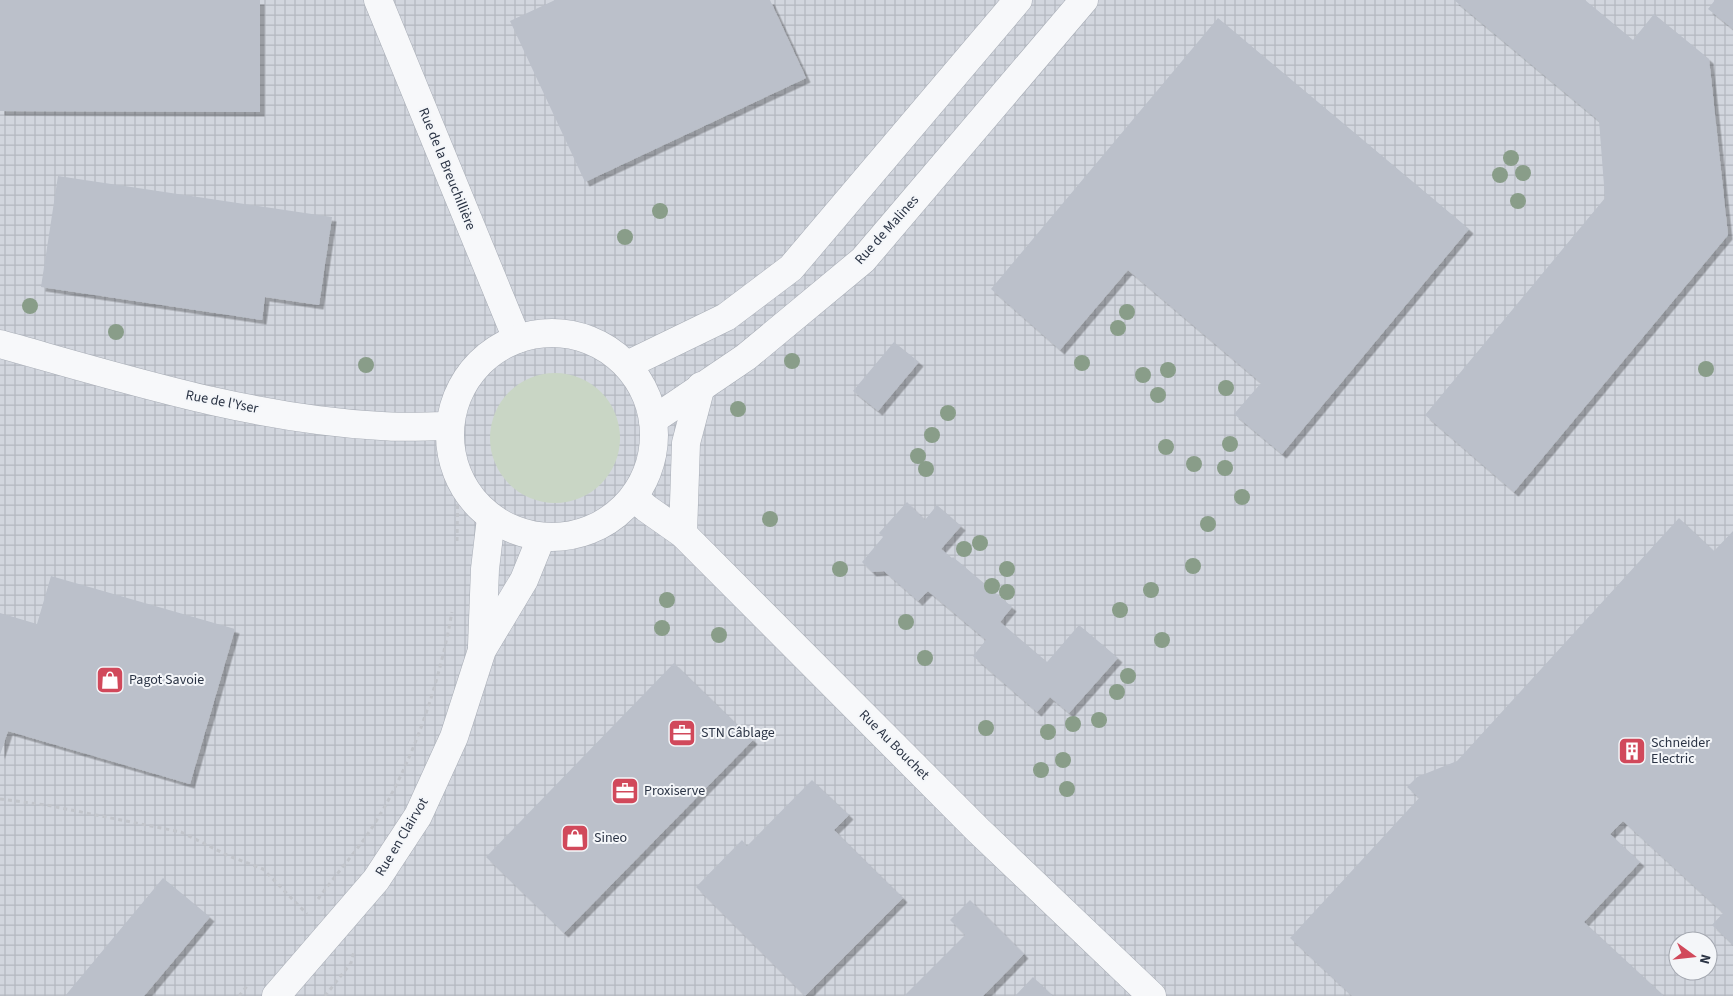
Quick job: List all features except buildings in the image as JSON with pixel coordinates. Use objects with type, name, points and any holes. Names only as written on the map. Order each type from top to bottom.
[{"type":"street","name":"Rue de la Breuchillière","points":[[378,0],[517,339]]},
{"type":"street","points":[[627,365],[726,317],[791,268],[1018,0]]},
{"type":"street","name":"Rue de Malines","points":[[653,420],[746,357],[863,260],[1084,0]]},
{"type":"street","points":[[546,332],[576,335],[604,346],[627,365],[645,391],[653,420],[654,447],[648,474],[634,497],[615,516],[591,530],[564,538],[541,538],[515,531],[491,518],[471,500],[458,477],[450,452],[450,426],[457,398],[471,372],[492,352],[517,339],[546,332]]},
{"type":"street","name":"Rue de l'Yser","points":[[0,344],[189,396],[306,418],[382,426],[450,426]]},
{"type":"street","points":[[683,534],[686,443],[701,386]]},
{"type":"street","name":"Rue Au Bouchet","points":[[634,497],[646,508],[683,534],[978,830],[1152,996]]},
{"type":"street","name":"Rue en Clairvot","points":[[482,650],[485,569],[491,518]]},
{"type":"street","name":"Rue en Clairvot","points":[[276,996],[376,880],[418,816],[454,737],[482,650],[524,580],[541,538]]},
{"type":"path","points":[[457,543],[458,477]]},
{"type":"path","points":[[301,921],[375,823],[404,768],[428,709],[445,651],[453,607]]},
{"type":"path","points":[[0,798],[46,805],[181,832],[229,856],[263,869],[307,914]]},
{"type":"path","points":[[239,996],[251,981]]},
{"type":"shaded area","points":[[0,0],[1733,0],[1733,996],[0,996]]},
{"type":"green space","points":[[555,373],[568,374],[580,378],[601,392],[615,413],[619,425],[619,451],[615,463],[601,484],[580,498],[568,502],[555,503],[542,502],[530,498],[509,484],[495,463],[491,451],[490,438],[491,425],[495,413],[509,392],[530,378],[542,374]]},
{"type":"place","name":"Pagot Savoie","points":[[110,680]]},
{"type":"place","name":"STN Câblage","points":[[682,733]]},
{"type":"place","name":"Schneider Electric","points":[[1632,751]]},
{"type":"place","name":"Proxiserve","points":[[625,791]]},
{"type":"place","name":"Sineo","points":[[575,838]]}]
